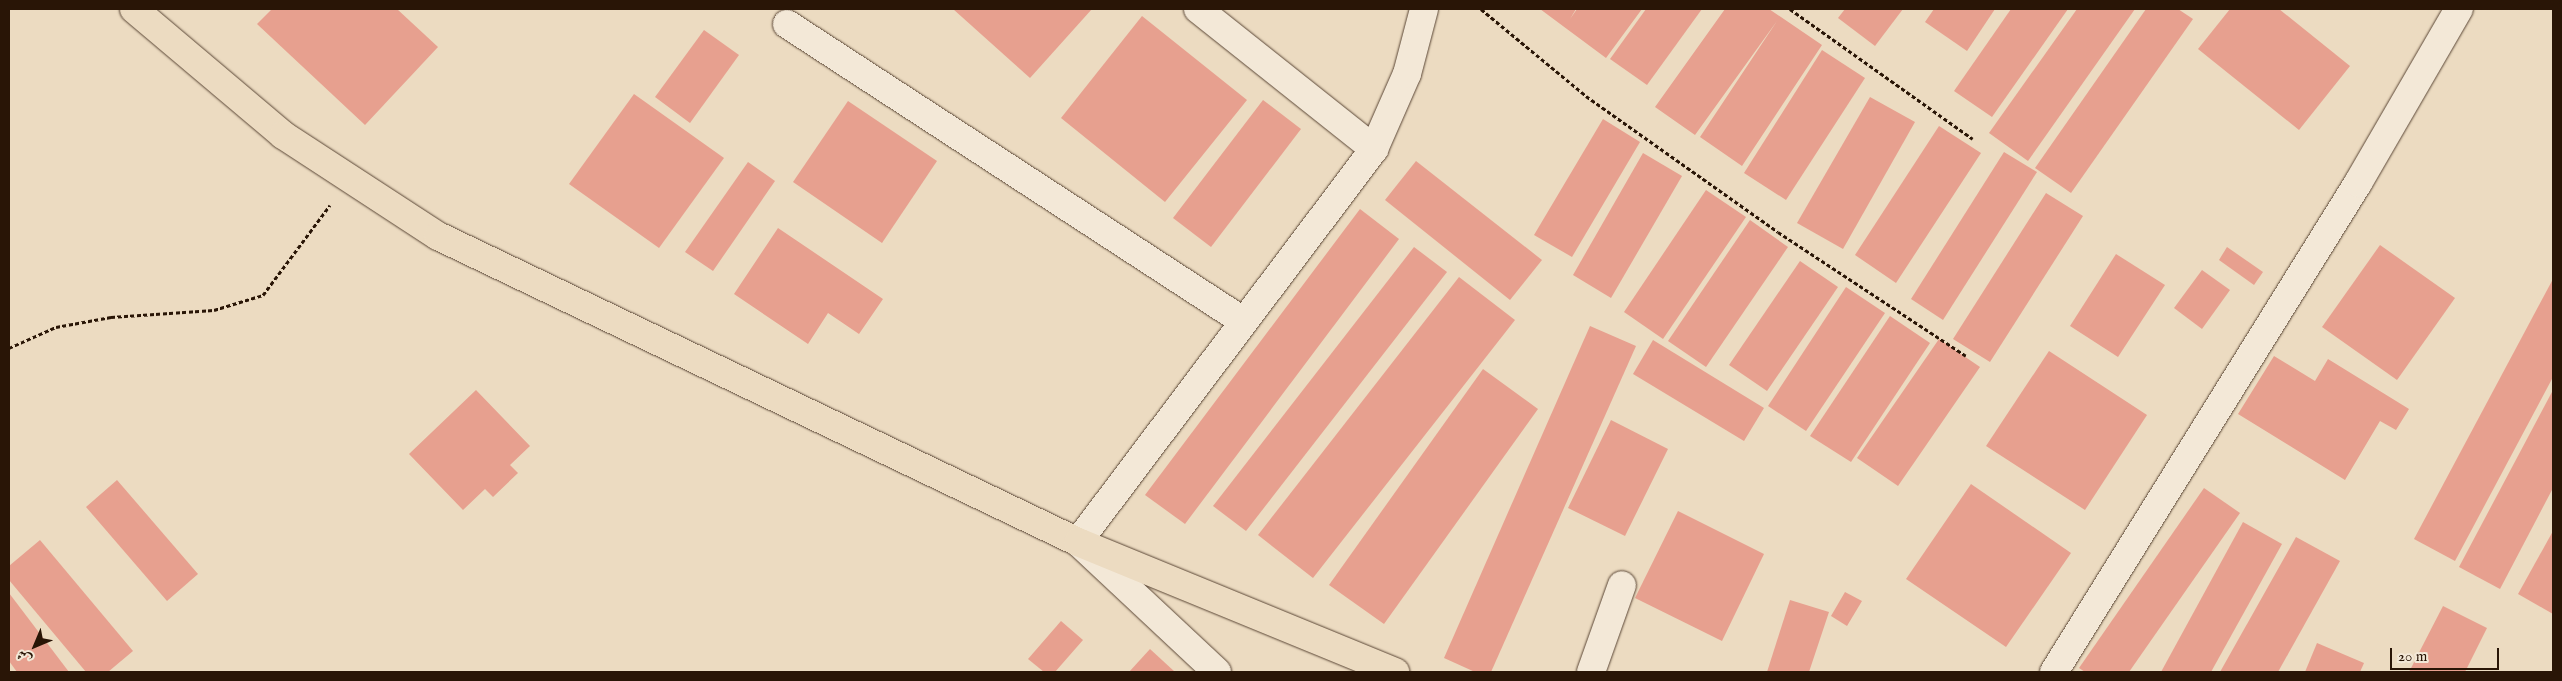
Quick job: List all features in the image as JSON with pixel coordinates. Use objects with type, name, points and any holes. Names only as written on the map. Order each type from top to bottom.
[{"type":"main road","points":[[134,9],[283,135],[438,236],[1078,542],[1395,672]]},
{"type":"street","points":[[1198,9],[1374,148]]},
{"type":"street","points":[[1217,672],[1078,542],[1374,148],[1407,74],[1424,9]]},
{"type":"street","points":[[2054,672],[2358,183],[2459,9]]},
{"type":"street","points":[[787,24],[1243,321]]},
{"type":"street","points":[[1591,672],[1622,585]]},
{"type":"path","points":[[1481,9],[1586,96],[1778,232],[1966,356]]},
{"type":"path","points":[[1790,9],[1974,139]]},
{"type":"path","points":[[9,348],[56,326],[112,317],[214,310],[263,295],[350,179]]},
{"type":"building","points":[[272,9],[397,9],[438,47],[365,125],[257,24]]},
{"type":"building","points":[[953,9],[1092,9],[1030,78]]},
{"type":"building","points":[[1540,9],[1576,9],[1570,19],[1577,9],[1642,9],[1606,58]]},
{"type":"building","points":[[1646,9],[1702,9],[1647,85],[1610,59]]},
{"type":"building","points":[[1725,9],[1769,9],[1822,45],[1742,166],[1700,137],[1777,21],[1695,135],[1655,107]]},
{"type":"building","points":[[1845,9],[1903,9],[1875,46],[1838,18]]},
{"type":"building","points":[[1934,9],[1995,9],[1967,51],[1925,22]]},
{"type":"building","points":[[2011,9],[2068,9],[1992,117],[1954,91]]},
{"type":"building","points":[[2077,9],[2135,9],[2028,161],[1989,133]]},
{"type":"building","points":[[2146,9],[2178,9],[2193,19],[2071,193],[2035,168]]},
{"type":"building","points":[[2230,9],[2279,9],[2350,66],[2299,130],[2198,49]]},
{"type":"building","points":[[1142,16],[1247,100],[1165,202],[1061,118]]},
{"type":"building","points":[[704,30],[739,55],[690,123],[655,97]]},
{"type":"building","points":[[1822,50],[1865,78],[1786,200],[1744,173]]},
{"type":"building","points":[[634,94],[724,158],[659,248],[569,184]]},
{"type":"building","points":[[1870,97],[1915,122],[1843,249],[1797,223]]},
{"type":"building","points":[[1263,100],[1301,129],[1211,247],[1173,218]]},
{"type":"building","points":[[848,101],[937,161],[882,243],[793,182]]},
{"type":"building","points":[[1603,119],[1640,142],[1572,257],[1534,235]]},
{"type":"building","points":[[1939,126],[1981,153],[1896,283],[1855,255]]},
{"type":"building","points":[[2004,152],[2037,172],[1943,320],[1911,299]]},
{"type":"building","points":[[1643,153],[1682,176],[1611,298],[1573,275]]},
{"type":"building","points":[[1416,161],[1542,260],[1510,300],[1385,200]]},
{"type":"building","points":[[748,162],[775,181],[713,271],[685,252]]},
{"type":"building","points":[[1706,190],[1746,217],[1663,339],[1624,312]]},
{"type":"building","points":[[2046,193],[2083,216],[1990,362],[1953,339]]},
{"type":"building","points":[[1360,209],[1399,239],[1185,524],[1145,495]]},
{"type":"building","points":[[1750,220],[1788,247],[1706,367],[1668,341]]},
{"type":"building","points":[[778,228],[883,299],[859,334],[828,313],[808,344],[734,294]]},
{"type":"building","points":[[2380,245],[2455,298],[2397,380],[2322,327]]},
{"type":"building","points":[[1414,247],[1447,272],[1246,531],[1213,506]]},
{"type":"building","points":[[2227,247],[2263,272],[2254,285],[2219,260]]},
{"type":"building","points":[[2116,254],[2165,285],[2118,357],[2070,326]]},
{"type":"building","points":[[1800,261],[1838,287],[1767,391],[1729,365]]},
{"type":"building","points":[[2202,270],[2230,290],[2202,329],[2174,308]]},
{"type":"building","points":[[1459,277],[1515,320],[1313,578],[1258,535]]},
{"type":"building","points":[[2553,279],[2553,377],[2455,561],[2414,539]]},
{"type":"building","points":[[1846,287],[1885,313],[1806,431],[1768,406]]},
{"type":"building","points":[[1890,316],[1930,343],[1851,462],[1810,436]]},
{"type":"building","points":[[1590,326],[1636,346],[1491,672],[1475,672],[1444,658]]},
{"type":"building","points":[[1939,339],[1980,367],[1898,486],[1857,458]]},
{"type":"building","points":[[1653,340],[1764,408],[1744,441],[1633,374]]},
{"type":"building","points":[[2049,351],[2147,415],[2085,510],[1986,446]]},
{"type":"building","points":[[2274,356],[2315,381],[2328,359],[2409,409],[2396,430],[2380,421],[2345,480],[2238,414]]},
{"type":"building","points":[[1483,369],[1538,409],[1384,624],[1329,585]]},
{"type":"building","points":[[476,390],[530,446],[510,465],[518,473],[493,497],[485,489],[463,510],[409,454]]},
{"type":"building","points":[[2553,390],[2553,488],[2500,589],[2459,567]]},
{"type":"building","points":[[1611,420],[1668,449],[1625,536],[1568,508]]},
{"type":"building","points":[[117,480],[198,574],[167,601],[86,507]]},
{"type":"building","points":[[1971,484],[2071,553],[2006,647],[1906,579]]},
{"type":"building","points":[[2204,488],[2240,513],[2129,672],[2085,672],[2079,668]]},
{"type":"building","points":[[1678,511],[1764,554],[1722,641],[1635,598]]},
{"type":"building","points":[[2243,522],[2282,544],[2211,672],[2161,672]]},
{"type":"building","points":[[2553,531],[2553,614],[2518,594]]},
{"type":"building","points":[[2296,537],[2340,561],[2278,672],[2220,672]]},
{"type":"building","points":[[40,540],[133,651],[108,672],[86,672],[9,580],[9,566]]},
{"type":"building","points":[[1845,592],[1862,601],[1847,626],[1831,616]]},
{"type":"building","points":[[9,593],[69,672],[17,672],[9,661]]},
{"type":"building","points":[[1790,600],[1829,612],[1809,672],[1767,672]]},
{"type":"building","points":[[2443,606],[2487,628],[2465,672],[2409,672]]},
{"type":"building","points":[[1061,621],[1083,640],[1055,672],[1044,672],[1028,659]]},
{"type":"building","points":[[2317,643],[2364,663],[2360,672],[2305,672]]},
{"type":"building","points":[[1150,649],[1175,672],[1129,672]]}]
